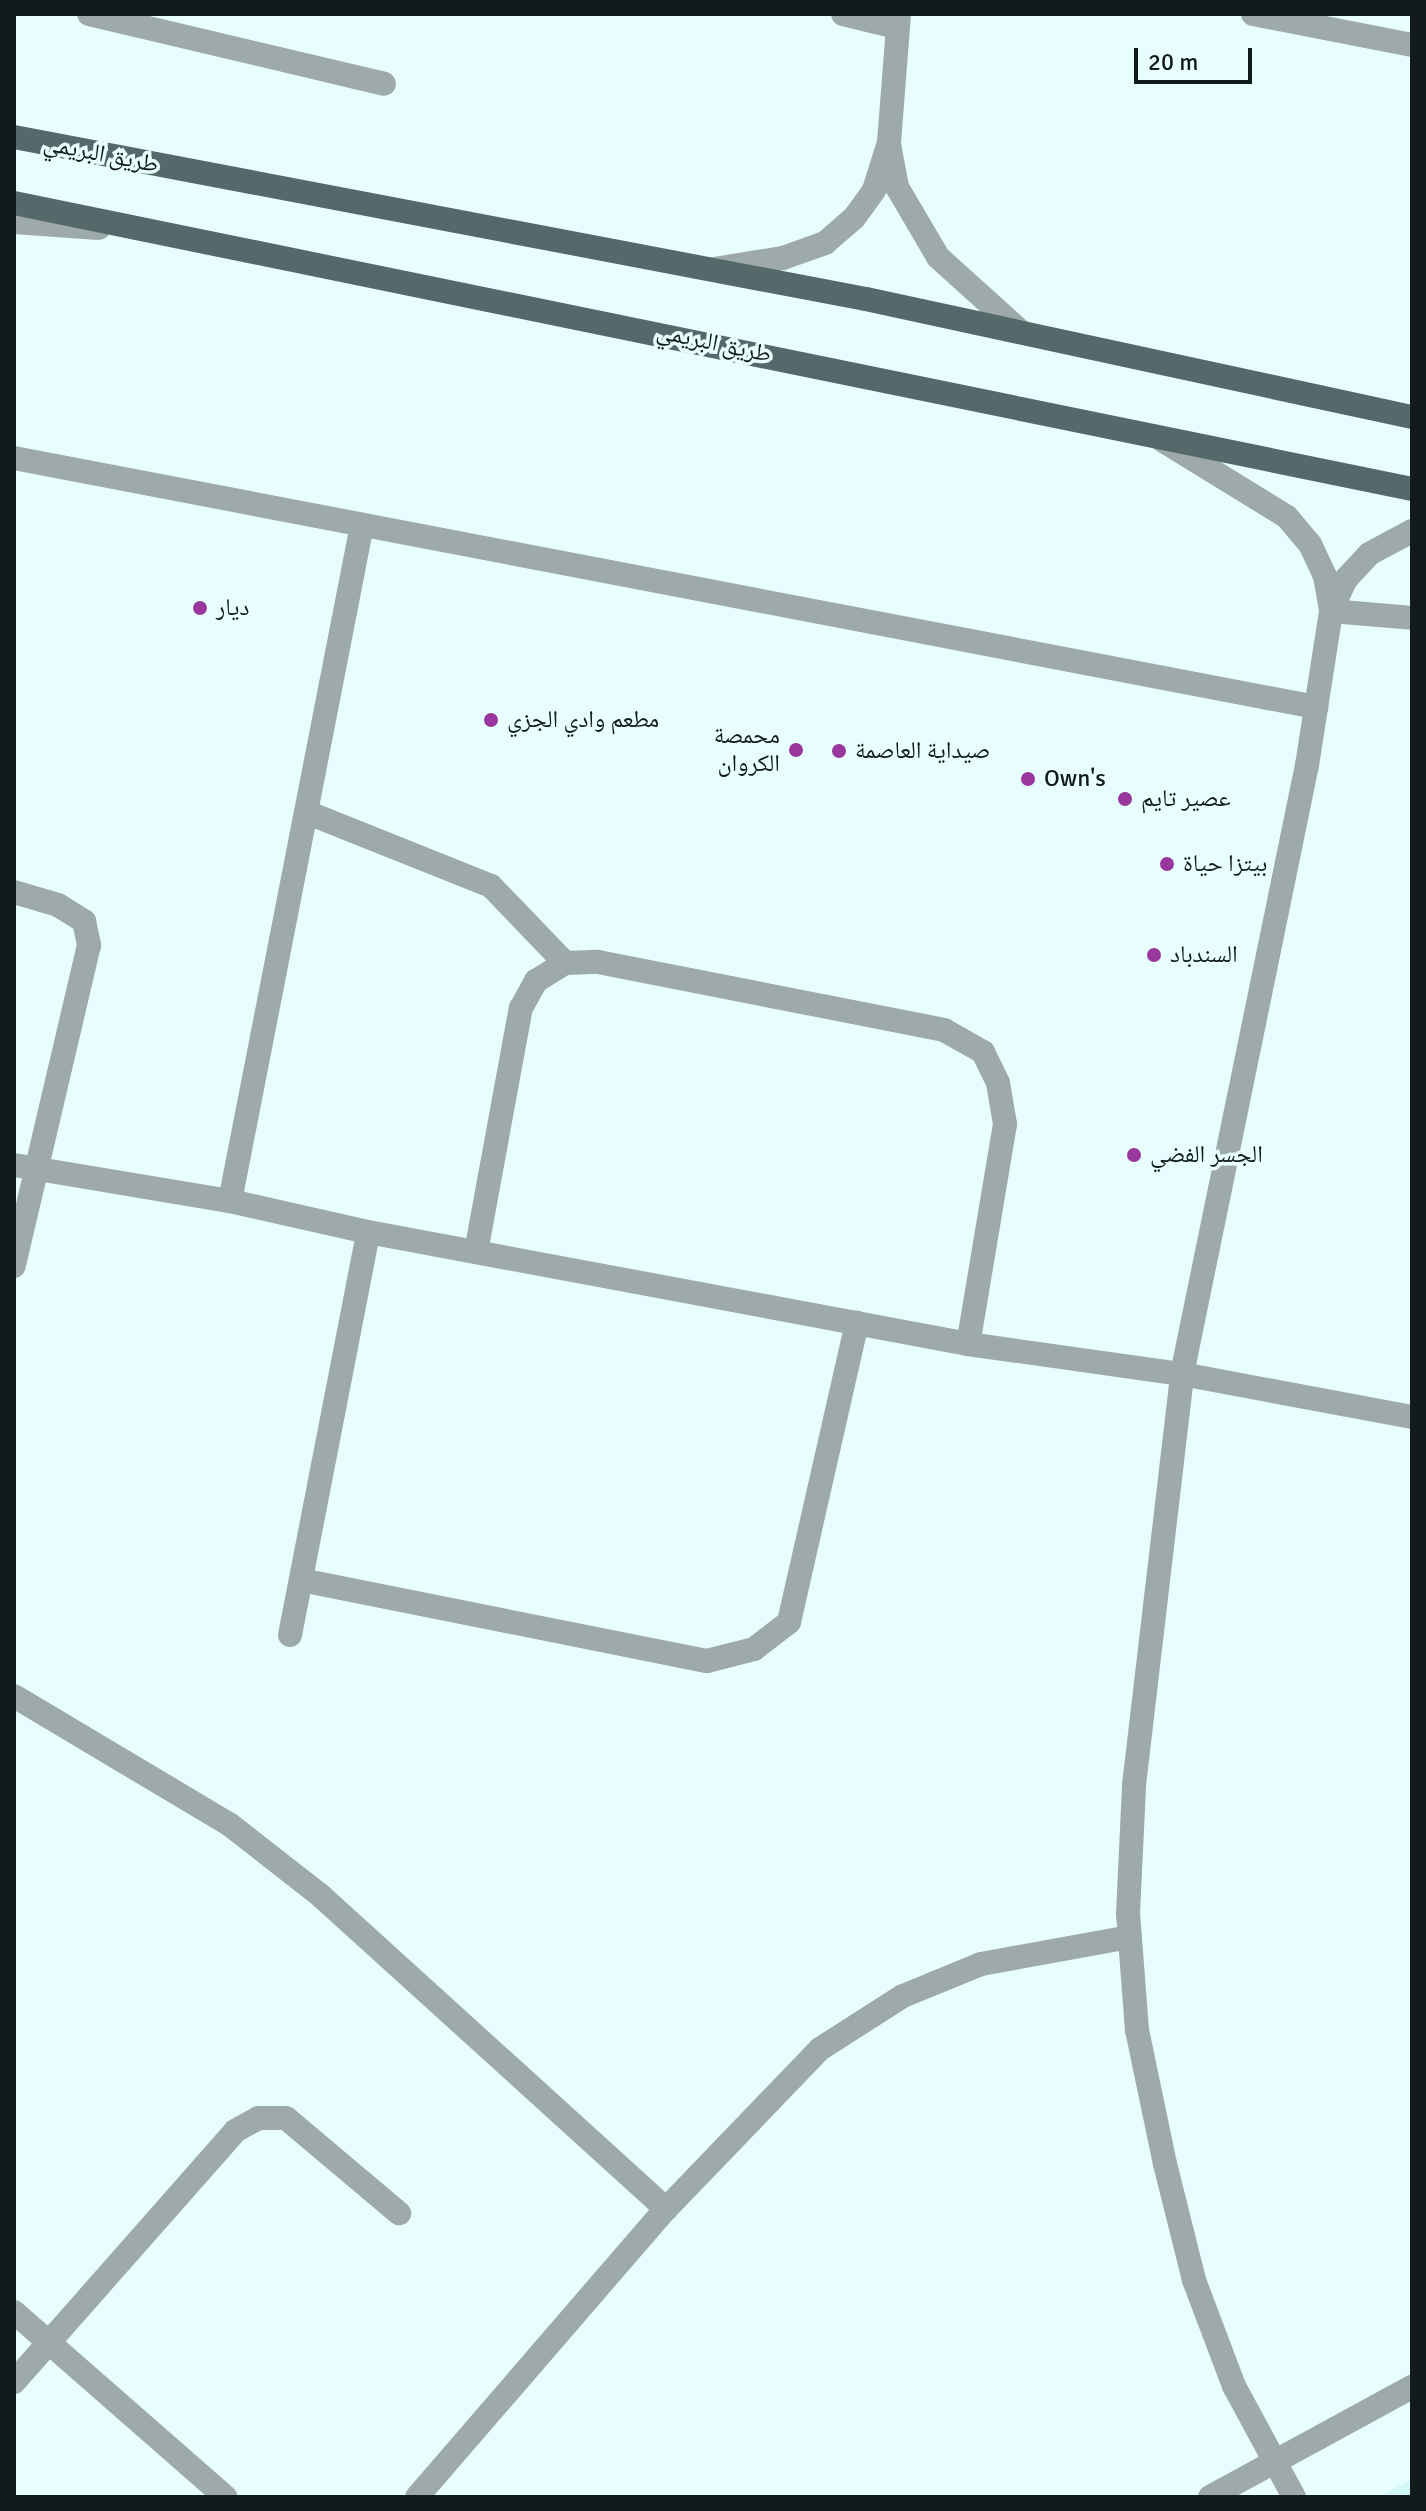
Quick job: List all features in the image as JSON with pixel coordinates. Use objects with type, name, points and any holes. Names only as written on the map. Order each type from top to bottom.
[{"type":"main road","name":"طريق البريمي","points":[[14,137],[1020,331],[1412,417]]},
{"type":"main road","name":"طريق البريمي","points":[[14,203],[1147,431],[1412,489]]},
{"type":"street","points":[[89,14],[384,84]]},
{"type":"street","points":[[712,270],[783,258],[825,243],[854,218],[874,190],[889,142],[897,20],[843,14]]},
{"type":"street","points":[[1253,14],[1412,45]]},
{"type":"street","points":[[889,142],[897,187],[930,247],[1020,331]]},
{"type":"street","points":[[14,222],[175,234]]},
{"type":"street","points":[[1147,431],[1260,495],[1287,517],[1310,544],[1325,576],[1331,611]]},
{"type":"street","points":[[14,458],[1316,707]]},
{"type":"street","points":[[230,1201],[362,525]]},
{"type":"street","points":[[1294,2497],[1234,2386],[1194,2280],[1137,2030],[1130,1937],[1134,1785],[1182,1374],[1316,707],[1331,611],[1346,579],[1369,554],[1412,531]]},
{"type":"street","points":[[1331,611],[1412,618]]},
{"type":"street","points":[[306,812],[491,886],[565,963]]},
{"type":"street","points":[[14,892],[58,905],[84,921],[89,945],[40,1171],[14,1266]]},
{"type":"street","points":[[476,1252],[521,1008],[536,981],[565,963],[598,962],[944,1030],[983,1052],[998,1083],[1005,1124],[968,1344]]},
{"type":"street","points":[[14,1165],[230,1201],[368,1232],[968,1344],[1182,1374],[1412,1417]]},
{"type":"street","points":[[290,1635],[368,1232]]},
{"type":"street","points":[[301,1580],[707,1661],[754,1649],[789,1622],[857,1323]]},
{"type":"street","points":[[14,1696],[241,1833],[321,1896],[666,2209]]},
{"type":"street","points":[[417,2497],[666,2209],[820,2049],[903,1996],[981,1964],[1130,1937]]},
{"type":"street","points":[[14,2382],[235,2131],[258,2118],[286,2118],[399,2213]]},
{"type":"street","points":[[14,2312],[225,2497]]},
{"type":"street","points":[[1210,2497],[1412,2387]]},
{"type":"shaded area","points":[[1412,2479],[1412,2497],[1378,2497]]},
{"type":"place","name":"ديار","points":[[200,608]]},
{"type":"place","name":"مطعم وادي الجزي","points":[[491,720]]},
{"type":"place","name":"محمصة الكروان","points":[[796,750]]},
{"type":"place","name":"صيداية العاصمة","points":[[839,751]]},
{"type":"place","name":"Own's","points":[[1028,779]]},
{"type":"place","name":"عصير تايم","points":[[1125,799]]},
{"type":"place","name":"بيتزا حياة","points":[[1167,864]]},
{"type":"place","name":"السندباد","points":[[1154,955]]},
{"type":"place","name":"الجسر الفضي","points":[[1134,1155]]}]
